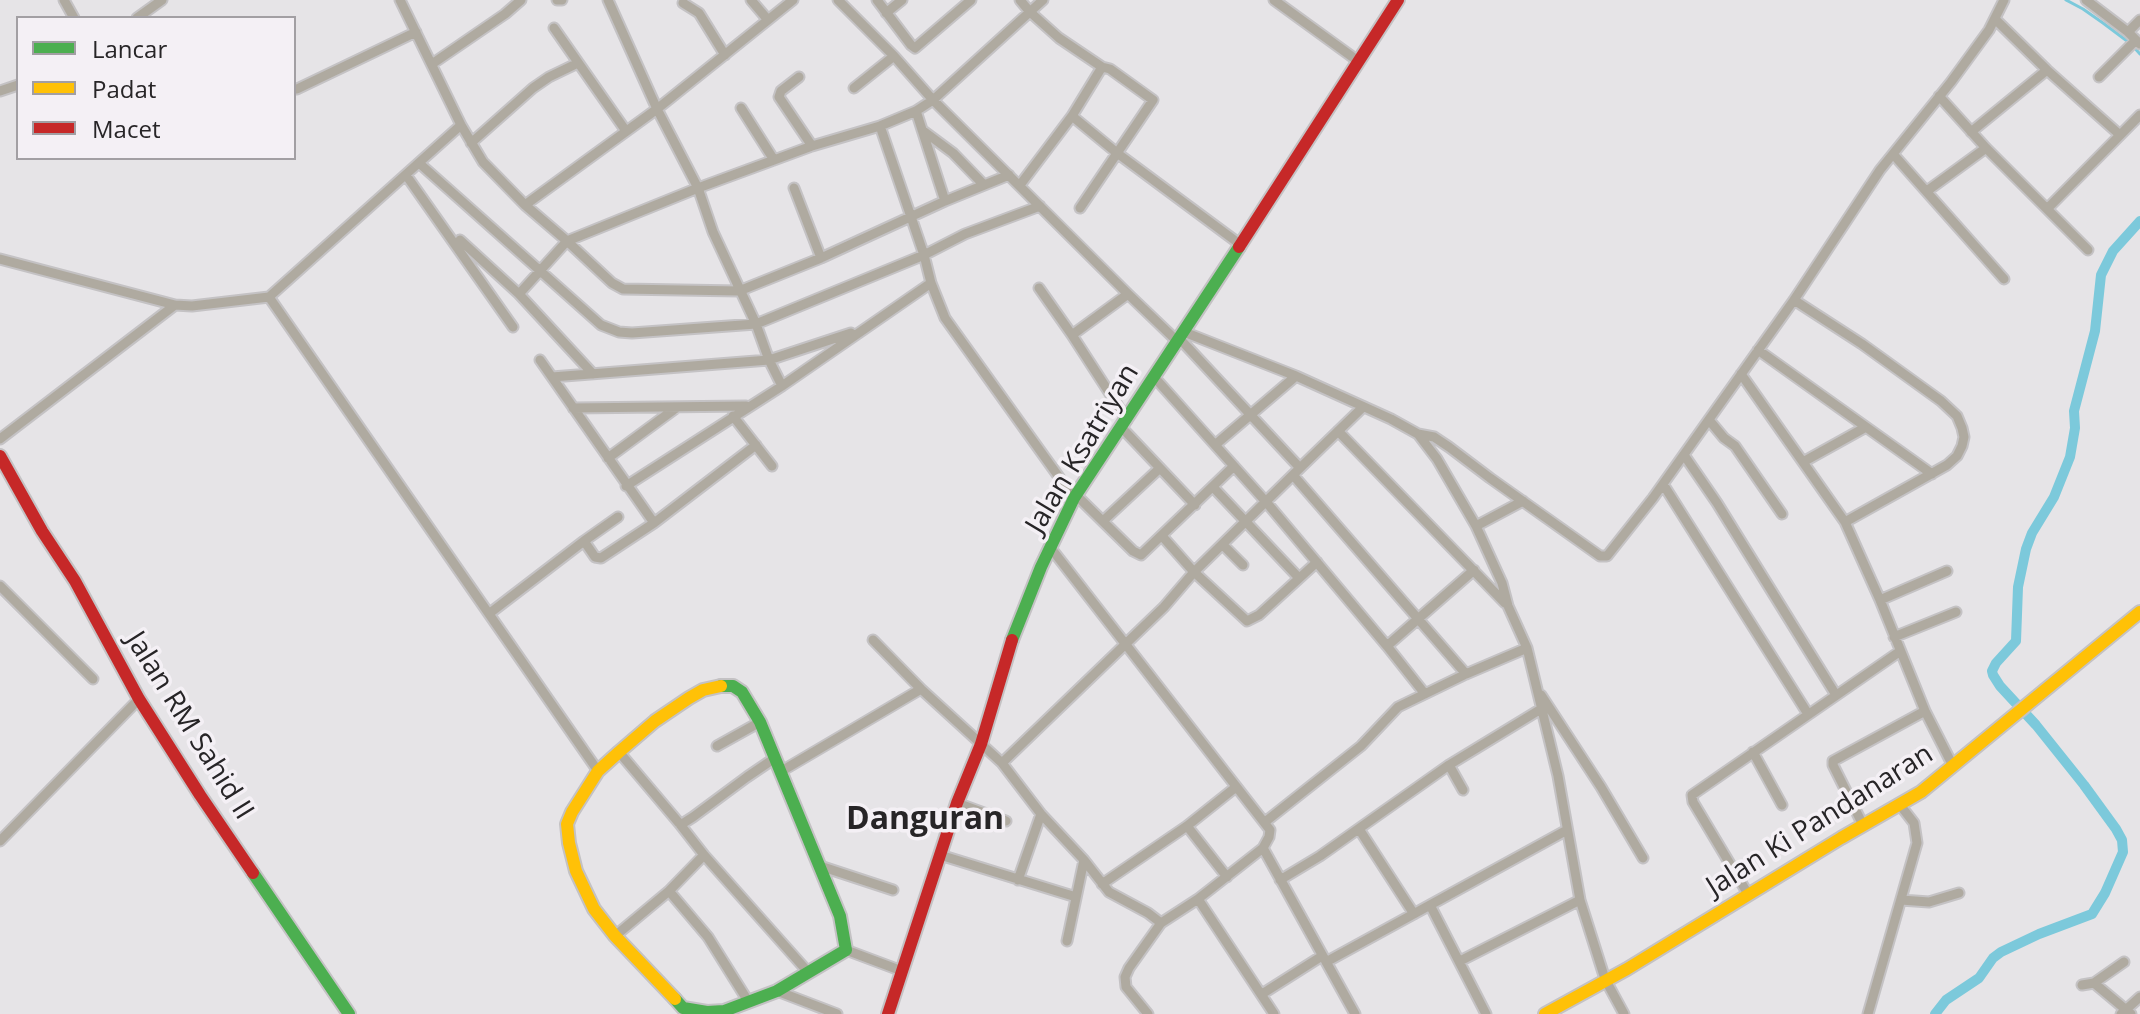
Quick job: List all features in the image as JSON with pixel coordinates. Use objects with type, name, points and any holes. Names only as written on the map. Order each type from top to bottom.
[{"type":"street","points":[[140,16],[162,0]]},
{"type":"street","points":[[400,0],[461,125],[483,162],[525,205],[612,283],[623,289],[739,291],[1009,175]]},
{"type":"street","points":[[432,64],[521,0]]},
{"type":"street","points":[[608,0],[657,109],[698,188],[713,232],[782,386]]},
{"type":"street","points":[[751,0],[768,20]]},
{"type":"street","points":[[525,205],[657,109],[793,0]]},
{"type":"street","points":[[877,0],[911,45],[917,48],[971,0]]},
{"type":"street","points":[[886,13],[902,0]]},
{"type":"street","points":[[1020,0],[1065,43],[1153,99],[1080,208]]},
{"type":"street","points":[[519,294],[567,241],[698,188],[916,111],[933,100],[1043,0]]},
{"type":"street","points":[[1274,0],[1358,61]]},
{"type":"street","name":"Jalan Ksatriyan","points":[[888,1014],[957,803],[981,744],[1014,635],[1050,547],[1075,497],[1398,0]]},
{"type":"street","points":[[1181,338],[1296,376],[1418,434],[1437,439],[1604,557],[1612,551],[1684,455],[1794,300],[1880,170],[1939,96],[1995,19],[2004,0]]},
{"type":"street","points":[[2086,0],[2128,32],[2135,43],[2099,77]]},
{"type":"street","points":[[841,1],[933,100],[1128,294],[1181,338],[1251,414],[1466,674]]},
{"type":"street","points":[[683,3],[699,13],[725,55]]},
{"type":"street","points":[[1995,19],[2120,135]]},
{"type":"street","points":[[2128,32],[2140,20]]},
{"type":"street","points":[[554,28],[626,131]]},
{"type":"street","points":[[297,89],[416,32]]},
{"type":"street","points":[[854,88],[894,56]]},
{"type":"street","points":[[471,143],[533,88],[578,63]]},
{"type":"street","points":[[1020,185],[1072,116],[1102,67]]},
{"type":"street","points":[[1971,132],[2047,70]]},
{"type":"street","points":[[799,77],[781,91],[779,97],[812,146]]},
{"type":"street","points":[[1939,96],[2088,250]]},
{"type":"street","points":[[741,108],[774,160]]},
{"type":"street","points":[[916,111],[945,201]]},
{"type":"street","points":[[2048,208],[2140,115]]},
{"type":"street","points":[[1072,116],[1241,245]]},
{"type":"street","points":[[0,259],[175,305],[207,305],[269,297],[461,125]]},
{"type":"street","points":[[880,126],[931,283],[950,327],[1075,497],[1139,555],[1234,466]]},
{"type":"street","points":[[922,130],[953,153],[984,185]]},
{"type":"street","points":[[1927,191],[1986,148]]},
{"type":"street","points":[[1893,154],[2004,279]]},
{"type":"street","points":[[419,163],[601,325],[632,333],[756,324],[924,255],[965,234],[1040,206]]},
{"type":"street","points":[[406,175],[513,327]]},
{"type":"street","points":[[794,188],[821,258]]},
{"type":"street","points":[[460,240],[519,294],[593,374]]},
{"type":"street","points":[[626,486],[782,386],[931,283]]},
{"type":"street","points":[[1039,288],[1072,335],[1124,424],[1195,505]]},
{"type":"street","points":[[1072,335],[1128,294]]},
{"type":"street","points":[[269,297],[598,771]]},
{"type":"street","points":[[1794,300],[1941,401],[1957,416],[1964,437],[1960,451],[1947,465],[1845,522]]},
{"type":"street","points":[[0,439],[175,305]]},
{"type":"street","points":[[552,377],[769,360],[862,329]]},
{"type":"street","points":[[1758,350],[1932,474]]},
{"type":"street","points":[[540,360],[654,523]]},
{"type":"street","points":[[1741,374],[1845,522],[1925,711],[1953,766]]},
{"type":"street","points":[[1215,445],[1296,376]]},
{"type":"street","points":[[1155,378],[1267,503],[1425,694]]},
{"type":"street","points":[[573,408],[750,406]]},
{"type":"street","points":[[1002,763],[1126,645],[1194,572],[1363,407]]},
{"type":"street","points":[[608,458],[676,408]]},
{"type":"street","points":[[733,416],[772,466]]},
{"type":"street","points":[[1709,420],[1724,438],[1734,444],[1782,514]]},
{"type":"street","points":[[1803,462],[1866,427]]},
{"type":"street","points":[[1338,431],[1508,606]]},
{"type":"street","points":[[1418,434],[1437,459],[1476,526],[1527,648],[1558,776],[1580,900],[1605,979],[1624,1014]]},
{"type":"street","points":[[584,541],[595,557],[601,558],[654,523],[756,445]]},
{"type":"street","points":[[1684,455],[1836,695]]},
{"type":"street","name":"Jalan RM Sahid II","points":[[0,456],[42,531],[75,581],[139,699],[200,795],[349,1014]]},
{"type":"street","points":[[1103,521],[1160,468]]},
{"type":"street","points":[[1663,484],[1808,714]]},
{"type":"street","points":[[1213,487],[1299,578]]},
{"type":"street","points":[[1476,526],[1523,501]]},
{"type":"street","points":[[490,613],[618,517]]},
{"type":"street","points":[[1162,536],[1194,572],[1241,618],[1249,622],[1317,562]]},
{"type":"street","points":[[1223,545],[1243,565]]},
{"type":"street","points":[[1050,547],[1265,822],[1270,833],[1263,848],[1198,899],[1161,923],[1125,977],[1126,987],[1143,1011]]},
{"type":"street","points":[[1387,646],[1474,570]]},
{"type":"street","points":[[1880,600],[1947,571]]},
{"type":"street","points":[[0,586],[93,679]]},
{"type":"street","points":[[1894,637],[1956,612]]},
{"type":"street","name":"Jalan Ki Pandanaran","points":[[1545,1014],[1627,969],[1900,805],[1953,766],[2140,612]]},
{"type":"street","points":[[873,640],[1002,763],[1041,814],[1114,896],[1161,923]]},
{"type":"street","points":[[1265,822],[1361,746],[1394,711],[1411,700],[1527,648]]},
{"type":"street","points":[[1748,894],[1691,798],[1694,793],[1899,652]]},
{"type":"street","points":[[733,686],[742,692],[760,722],[840,916],[846,950],[777,991],[748,1001],[729,1013],[682,1011],[594,909],[576,871],[567,833],[572,812],[598,771],[655,721],[703,690],[733,686]]},
{"type":"street","points":[[1536,686],[1643,858]]},
{"type":"street","points":[[780,772],[921,689]]},
{"type":"street","points":[[0,841],[139,699]]},
{"type":"street","points":[[1280,880],[1320,856],[1449,765],[1541,709]]},
{"type":"street","points":[[1863,825],[1833,761],[1925,711]]},
{"type":"street","points":[[717,746],[760,722]]},
{"type":"street","points":[[619,752],[704,855],[808,972]]},
{"type":"street","points":[[1753,752],[1782,805]]},
{"type":"street","points":[[679,823],[693,817],[775,758]]},
{"type":"street","points":[[1449,765],[1463,790]]},
{"type":"street","points":[[1102,884],[1187,826],[1236,787]]},
{"type":"street","points":[[957,803],[1006,821]]},
{"type":"street","points":[[1868,1014],[1917,838],[1914,823],[1900,805]]},
{"type":"street","points":[[1018,880],[1041,814]]},
{"type":"street","points":[[1187,826],[1227,877]]},
{"type":"street","points":[[1359,829],[1414,914]]},
{"type":"street","points":[[1262,994],[1567,830]]},
{"type":"street","points":[[1263,848],[1355,1014]]},
{"type":"street","points":[[615,936],[669,891],[704,855]]},
{"type":"street","points":[[940,855],[1076,897]]},
{"type":"street","points":[[1067,941],[1084,860]]},
{"type":"street","points":[[820,866],[893,890]]},
{"type":"street","points":[[669,891],[708,937],[748,1001]]},
{"type":"street","points":[[1901,900],[1929,902],[1959,893]]},
{"type":"street","points":[[1198,899],[1274,1014]]},
{"type":"street","points":[[1460,961],[1580,900]]},
{"type":"street","points":[[1430,905],[1486,1014]]},
{"type":"street","points":[[846,950],[902,971]]},
{"type":"street","points":[[2082,985],[2094,983],[2124,962]]},
{"type":"street","points":[[2094,983],[2126,1013],[2140,997]]},
{"type":"street","points":[[777,991],[837,1014]]},
{"type":"waterway","points":[[2066,0],[2103,23],[2140,54]]},
{"type":"waterway","points":[[1935,1014],[1946,1000],[1979,978],[2001,952],[2092,914],[2123,852],[2122,840],[2116,829],[2036,725],[2000,686],[1992,671],[2016,641],[2018,587],[2026,549],[2054,497],[2070,457],[2075,428],[2074,411],[2095,331],[2101,275],[2113,251],[2140,221]]},
{"type":"traffic: fast","points":[[1012,640],[1041,567],[1074,498],[1239,247]]},
{"type":"traffic: fast","points":[[675,999],[683,1008],[724,1011],[777,991],[846,950],[840,916],[760,722],[742,692],[733,686],[721,686]]},
{"type":"traffic: fast","points":[[253,873],[349,1014]]},
{"type":"traffic: slow","points":[[1545,1014],[1627,969],[1921,792],[2140,612]]},
{"type":"traffic: slow","points":[[675,999],[615,936],[594,909],[576,871],[567,824],[598,771],[619,752],[655,721],[689,698],[703,690],[721,686]]},
{"type":"traffic: jam","points":[[1239,247],[1398,0]]},
{"type":"traffic: jam","points":[[0,456],[42,531],[75,581],[139,699],[253,873]]},
{"type":"traffic: jam","points":[[888,1014],[957,803],[981,744],[1012,640]]},
{"type":"district","name":"Danguran","points":[[925,820]]}]
